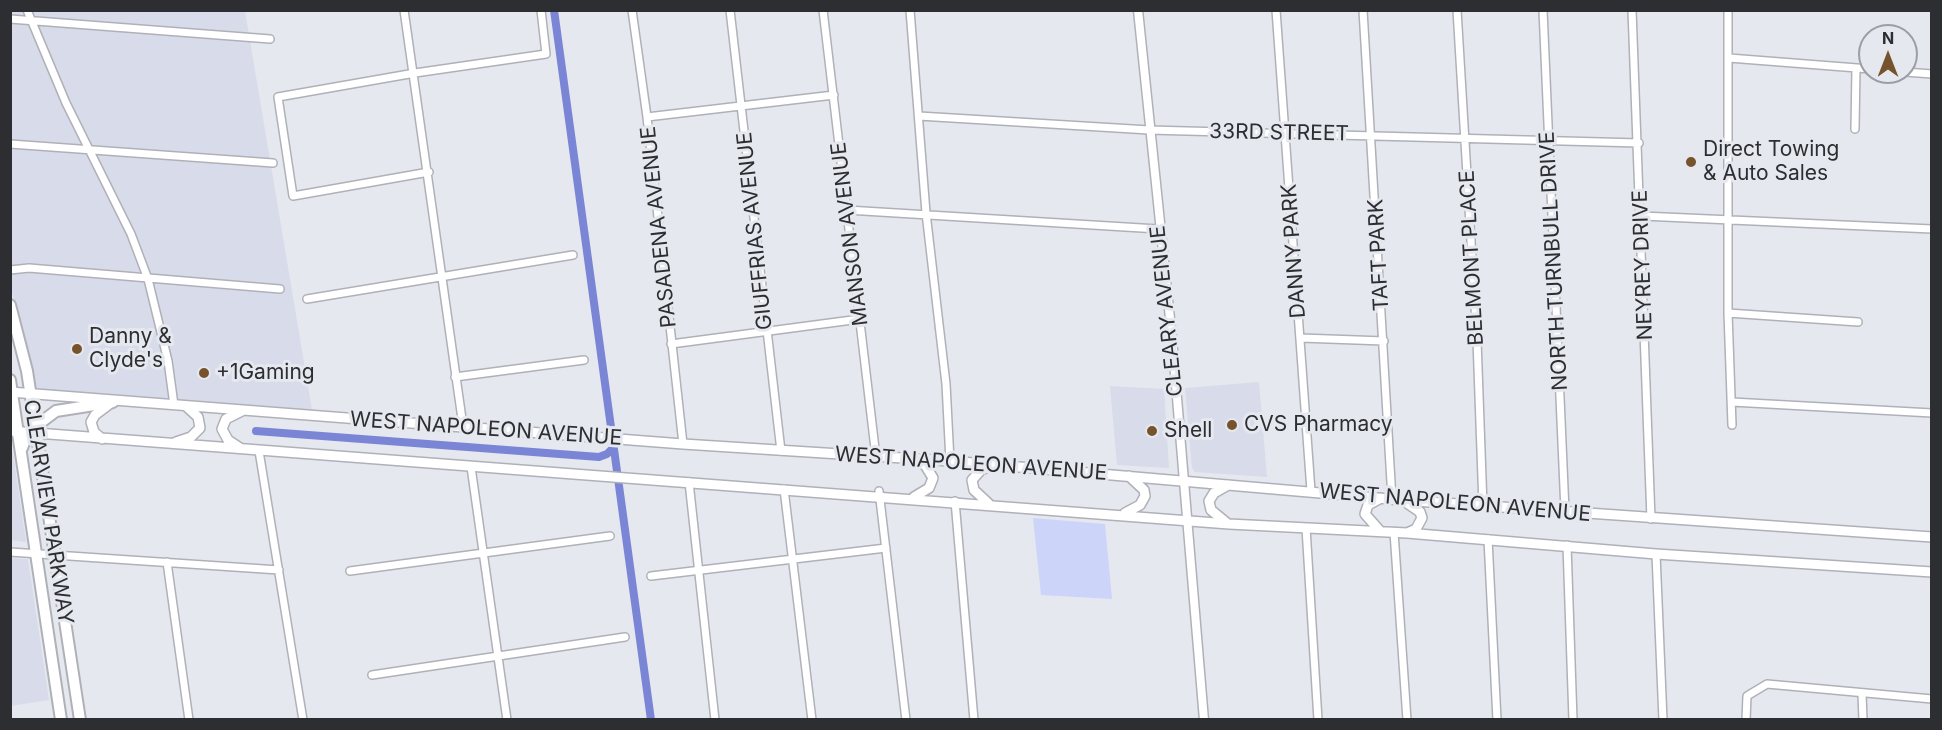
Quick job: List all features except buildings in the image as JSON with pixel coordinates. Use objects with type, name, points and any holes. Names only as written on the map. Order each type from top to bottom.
[{"type":"highway","name":"CLEARVIEW PARKWAY","points":[[10,305],[27,371],[30,393],[22,450],[61,720]]},
{"type":"highway","points":[[13,395],[27,371]]},
{"type":"highway","name":"CLEARVIEW PARKWAY","points":[[10,380],[26,431],[56,556],[80,720]]},
{"type":"highway","points":[[26,431],[66,407],[113,402]]},
{"type":"main road","name":"WEST NAPOLEON AVENUE","points":[[13,395],[30,393],[113,402],[463,426],[624,440],[950,461],[1397,500],[1932,537]]},
{"type":"main road","points":[[102,439],[92,428],[92,422],[95,415],[113,402]]},
{"type":"main road","points":[[171,444],[191,437],[200,428],[198,417],[185,406]]},
{"type":"main road","points":[[243,449],[228,440],[222,429],[226,419],[244,411]]},
{"type":"main road","name":"WEST NAPOLEON AVENUE","points":[[26,431],[260,451],[784,489],[880,493],[912,498],[1187,521],[1380,531],[1567,544],[1656,554],[1932,572]]},
{"type":"main road","points":[[912,459],[925,465],[933,478],[929,488],[912,498]]},
{"type":"main road","points":[[989,504],[974,490],[972,480],[981,470],[993,466]]},
{"type":"main road","points":[[1122,514],[1140,506],[1145,496],[1144,490],[1129,476]]},
{"type":"main road","points":[[1228,524],[1211,510],[1209,501],[1214,493],[1231,484]]},
{"type":"main road","points":[[1380,531],[1365,514],[1368,505],[1381,498]]},
{"type":"main road","points":[[1397,500],[1415,507],[1422,518],[1416,529],[1407,533]]},
{"type":"street","points":[[27,10],[89,149],[131,234],[148,279],[168,361],[174,405]]},
{"type":"street","points":[[405,10],[463,426]]},
{"type":"street","points":[[429,172],[293,196],[279,97],[415,73],[546,54],[541,10]]},
{"type":"street","name":"PASADENA AVENUE","points":[[632,10],[647,117],[683,444]]},
{"type":"street","name":"GIUFFRIAS AVENUE","points":[[730,10],[781,451]]},
{"type":"street","name":"MANSON AVENUE","points":[[823,10],[876,457]]},
{"type":"street","points":[[910,10],[926,213],[945,384],[950,461]]},
{"type":"street","name":"CLEARY AVENUE","points":[[1138,10],[1158,229],[1172,338],[1204,720]]},
{"type":"street","name":"DANNY PARK","points":[[1276,10],[1311,491]]},
{"type":"street","name":"TAFT PARK","points":[[1363,10],[1384,341],[1397,500]]},
{"type":"street","name":"BELMONT PLACE","points":[[1457,10],[1483,506]]},
{"type":"street","name":"NORTH TURNBULL DRIVE","points":[[1543,10],[1565,511]]},
{"type":"street","name":"NEYREY DRIVE","points":[[1632,10],[1642,216],[1651,519]]},
{"type":"street","points":[[1728,10],[1727,220],[1732,425]]},
{"type":"street","points":[[10,19],[270,39]]},
{"type":"street","points":[[1729,58],[1856,68],[1855,129]]},
{"type":"street","points":[[647,117],[834,95]]},
{"type":"street","name":"33RD STREET","points":[[919,116],[1149,130],[1639,143]]},
{"type":"street","points":[[10,144],[273,163]]},
{"type":"street","points":[[847,210],[926,213],[1158,229]]},
{"type":"street","points":[[1642,216],[1932,229]]},
{"type":"street","points":[[308,299],[573,255]]},
{"type":"street","points":[[10,270],[29,268],[280,289]]},
{"type":"street","points":[[1728,313],[1858,322]]},
{"type":"street","points":[[671,344],[860,319]]},
{"type":"street","points":[[1300,338],[1384,341]]},
{"type":"street","points":[[455,377],[584,360]]},
{"type":"street","points":[[1732,402],[1932,413]]},
{"type":"street","points":[[260,451],[303,720]]},
{"type":"street","points":[[471,466],[507,720]]},
{"type":"street","points":[[689,482],[716,720]]},
{"type":"street","points":[[784,489],[812,720]]},
{"type":"street","points":[[880,493],[906,720]]},
{"type":"street","points":[[954,501],[975,720]]},
{"type":"street","points":[[1306,528],[1318,720]]},
{"type":"street","points":[[1394,532],[1407,720]]},
{"type":"street","points":[[350,572],[610,536]]},
{"type":"street","points":[[1488,539],[1497,720]]},
{"type":"street","points":[[1567,544],[1573,720]]},
{"type":"street","points":[[651,576],[886,548]]},
{"type":"street","points":[[10,552],[279,570]]},
{"type":"street","points":[[1656,554],[1663,720]]},
{"type":"street","points":[[167,562],[189,720]]},
{"type":"street","points":[[372,675],[625,637]]},
{"type":"street","points":[[1746,720],[1745,701],[1748,696],[1767,684],[1932,699]]},
{"type":"street","points":[[1862,694],[1863,720]]},
{"type":"shaded area","points":[[10,11],[245,11],[312,410],[35,389],[21,322],[11,289]]},
{"type":"shaded area","points":[[1259,382],[1267,477],[1195,472],[1192,468],[1185,388]]},
{"type":"shaded area","points":[[1110,386],[1164,389],[1169,468],[1117,465]]},
{"type":"shaded area","points":[[10,448],[13,453],[26,542],[11,540]]},
{"type":"shaded area","points":[[1033,518],[1105,524],[1112,599],[1041,595]]},
{"type":"shaded area","points":[[10,558],[28,559],[49,700],[11,706]]},
{"type":"waterway","points":[[554,10],[651,720]]},
{"type":"waterway","points":[[256,431],[599,457],[607,454],[614,447]]},
{"type":"place","name":"Direct Towing & Auto Sales","points":[[1691,162]]},
{"type":"place","name":"Danny & Clyde's","points":[[77,349]]},
{"type":"place","name":"+1Gaming","points":[[204,373]]},
{"type":"place","name":"CVS Pharmacy","points":[[1232,425]]},
{"type":"place","name":"Shell","points":[[1152,431]]}]
